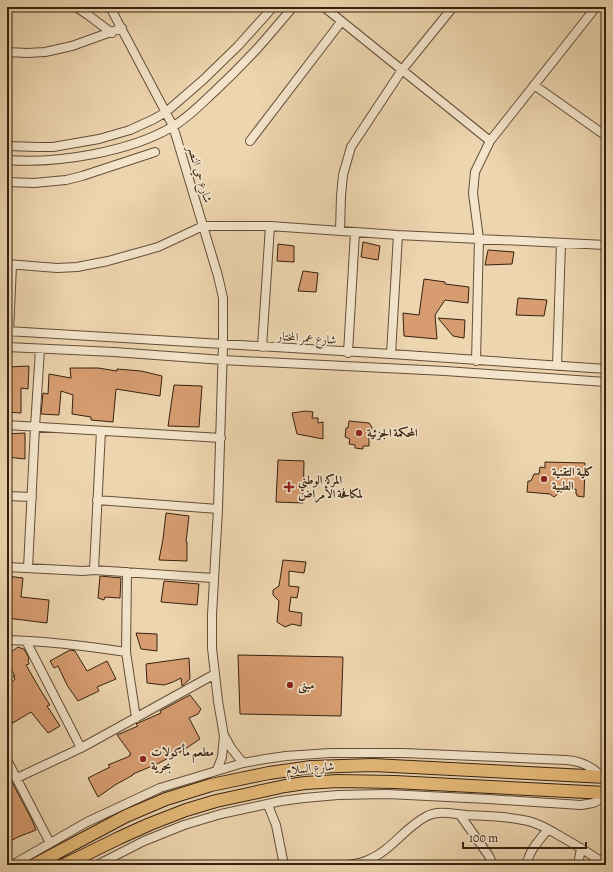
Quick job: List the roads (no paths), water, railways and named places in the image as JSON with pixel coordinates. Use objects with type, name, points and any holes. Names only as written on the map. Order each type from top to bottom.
[{"type":"highway","name":"شارع السلام","points":[[34,865],[126,816],[166,799],[217,784],[269,773],[325,766],[373,765],[604,777]]},
{"type":"highway","name":"شارع السلام","points":[[64,865],[150,824],[186,810],[216,801],[305,783],[395,782],[606,793]]},
{"type":"street","points":[[76,7],[112,33]]},
{"type":"street","name":"شارع حي النصر","points":[[110,7],[173,126],[218,276],[223,298],[221,438],[213,578],[212,648],[218,701],[224,736]]},
{"type":"street","points":[[7,146],[60,146],[104,138],[140,126],[166,112],[203,80],[255,28],[273,7]]},
{"type":"street","points":[[7,160],[28,161],[63,159],[95,154],[144,140],[173,126],[189,115],[243,64],[293,7]]},
{"type":"street","points":[[324,7],[490,141]]},
{"type":"street","points":[[340,231],[343,175],[351,148],[402,70],[453,7]]},
{"type":"street","points":[[476,361],[479,239],[473,193],[475,172],[490,141],[596,7]]},
{"type":"street","points":[[250,141],[342,22]]},
{"type":"street","points":[[7,53],[27,54],[45,52],[72,46],[112,33],[122,28]]},
{"type":"street","points":[[534,85],[606,136]]},
{"type":"street","points":[[60,146],[63,159]]},
{"type":"street","points":[[7,182],[34,183],[66,180],[155,152]]},
{"type":"street","points":[[8,332],[9,264],[57,268],[77,267],[108,261],[158,247],[203,226],[270,226],[398,235],[606,246]]},
{"type":"street","points":[[262,347],[270,226]]},
{"type":"street","points":[[348,352],[355,232]]},
{"type":"street","points":[[391,354],[398,235]]},
{"type":"street","points":[[557,366],[561,243]]},
{"type":"street","name":"شارع عمر المختار","points":[[8,332],[391,354],[606,369]]},
{"type":"street","points":[[114,338],[114,352]]},
{"type":"street","points":[[7,347],[445,371],[606,382]]},
{"type":"street","points":[[28,568],[40,349]]},
{"type":"street","points":[[445,371],[446,358]]},
{"type":"street","points":[[7,425],[221,438]]},
{"type":"street","points":[[94,570],[101,431]]},
{"type":"street","points":[[7,496],[32,497]]},
{"type":"street","points":[[97,500],[218,509]]},
{"type":"street","points":[[7,567],[83,571],[94,570],[213,578]]},
{"type":"street","points":[[127,572],[126,652],[136,718]]},
{"type":"street","points":[[7,640],[84,646],[126,652]]},
{"type":"street","points":[[26,641],[81,748]]},
{"type":"street","points":[[17,778],[81,748],[215,674]]},
{"type":"street","points":[[224,736],[243,763]]},
{"type":"street","points":[[217,770],[224,750],[224,736]]},
{"type":"street","points":[[12,865],[112,810],[160,788],[243,763],[286,756],[330,753],[403,753],[573,761],[586,764],[604,777]]},
{"type":"street","points":[[7,760],[50,843]]},
{"type":"street","points":[[97,865],[144,841],[184,825],[221,814],[281,801],[360,794],[387,794],[481,798],[581,805],[592,803],[606,797]]},
{"type":"street","points":[[268,804],[276,825],[284,865]]},
{"type":"street","points":[[348,865],[359,864],[380,854],[420,820],[429,815],[442,813],[522,820],[535,823],[581,848],[606,865]]},
{"type":"street","points":[[460,815],[489,856],[493,865]]},
{"type":"street","points":[[526,865],[532,850],[548,829]]},
{"type":"street","points":[[578,865],[581,848]]},
{"type":"place","name":"المحكمة الجزئية","points":[[359,433]]},
{"type":"place","name":"كلية التقنية الطبية","points":[[544,479]]},
{"type":"place","name":"المركز الوطني لمكافحة الأمراض","points":[[289,487]]},
{"type":"place","name":"مبنى","points":[[290,685]]},
{"type":"place","name":"مطعم مأكولات بحرية","points":[[143,759]]}]
